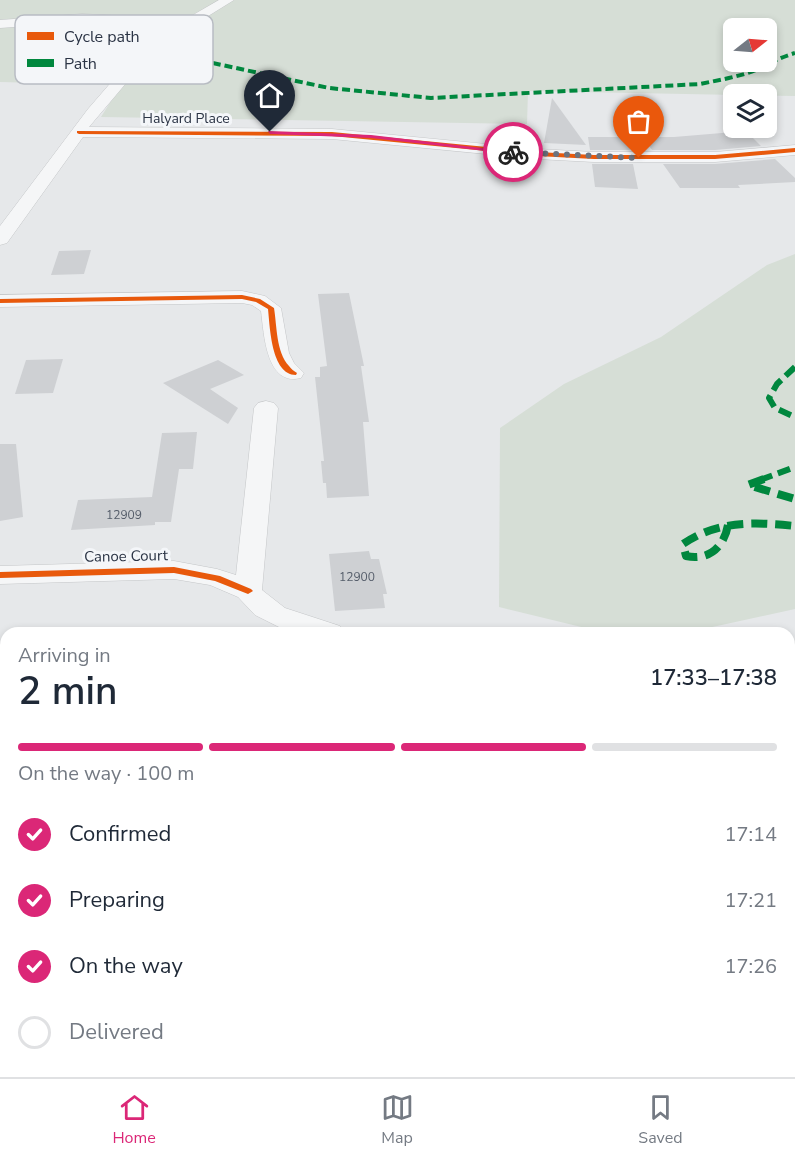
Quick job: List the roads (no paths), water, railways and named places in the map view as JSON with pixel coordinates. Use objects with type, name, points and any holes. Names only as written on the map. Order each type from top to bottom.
[{"type":"street","points":[[202,15],[228,0]]},
{"type":"street","points":[[0,24],[15,23]]},
{"type":"street","points":[[2,232],[93,112],[117,84]]},
{"type":"street","name":"Halyard Place","points":[[79,132],[332,134],[526,153],[594,157],[715,156],[795,150]]},
{"type":"street","points":[[0,301],[217,297],[258,300],[271,308],[281,362],[285,369],[293,373]]},
{"type":"street","points":[[266,408],[248,591],[258,605],[281,619],[309,627]]},
{"type":"street","name":"Canoe Court","points":[[0,574],[174,570],[217,578],[248,591]]}]
